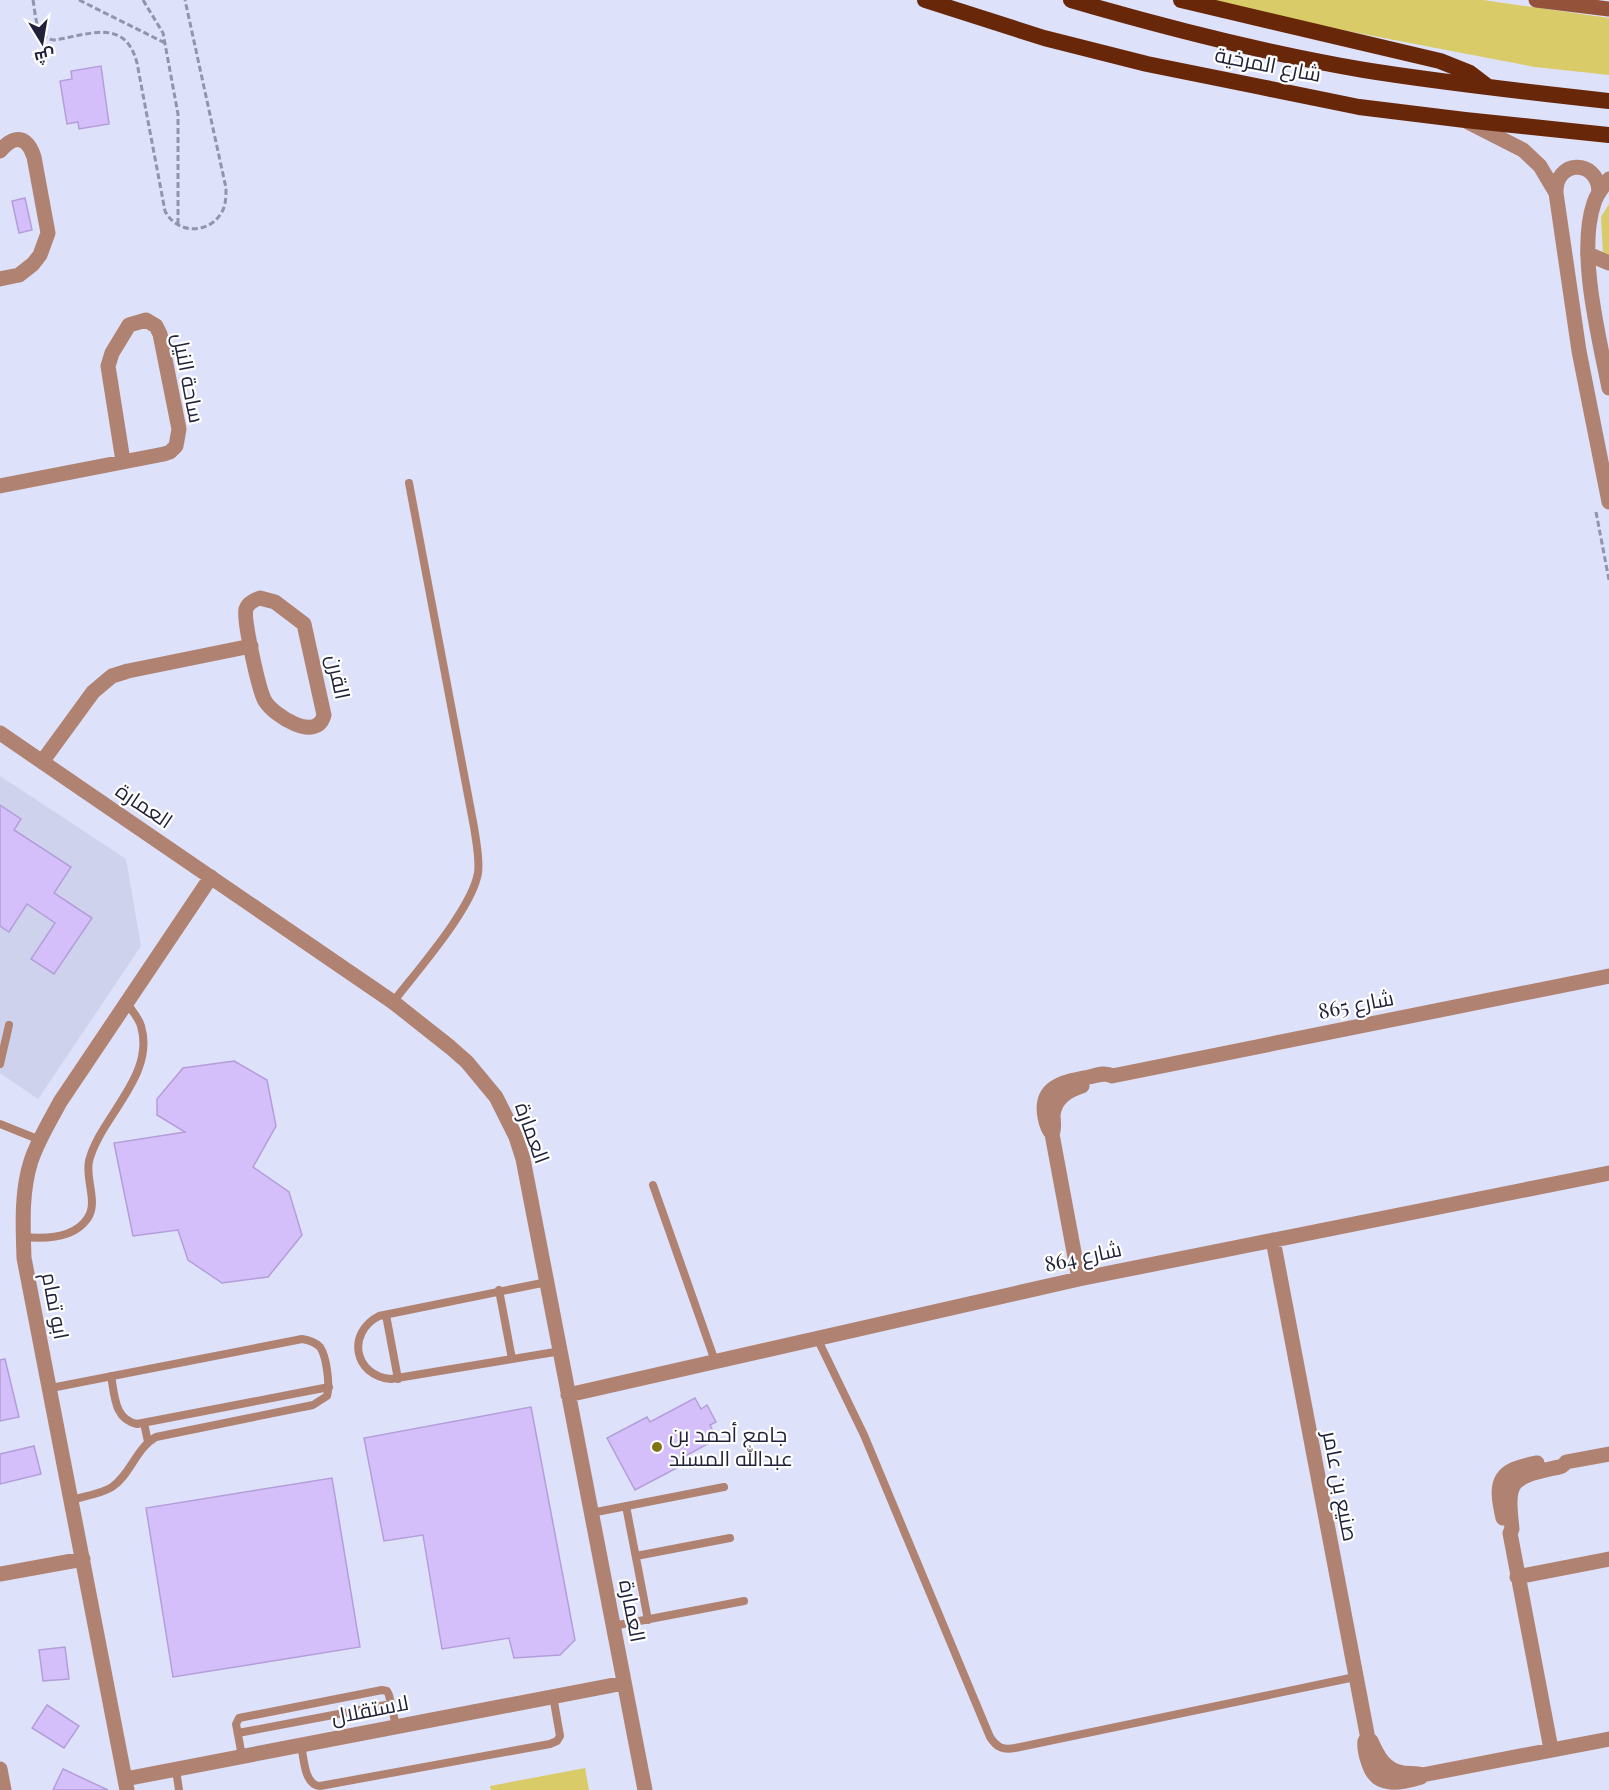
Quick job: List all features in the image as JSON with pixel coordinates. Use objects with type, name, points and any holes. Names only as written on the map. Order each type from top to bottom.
[{"type":"highway","name":"شارع المرخية","points":[[925,0],[1044,38],[1147,64],[1359,106],[1609,135]]},
{"type":"highway","name":"شارع المرخية","points":[[1071,0],[1164,27],[1363,70],[1609,101]]},
{"type":"highway","points":[[1181,0],[1440,61],[1470,73],[1488,87]]},
{"type":"main road","points":[[1545,1],[1609,9]]},
{"type":"street","points":[[1465,120],[1523,150],[1540,166],[1556,193]]},
{"type":"street","points":[[0,151],[6,144],[16,140],[25,141],[31,147],[48,233],[40,255],[33,264],[19,275],[0,279]]},
{"type":"street","points":[[1609,388],[1593,301],[1588,254],[1590,219],[1604,185],[1599,183],[1588,170],[1580,167],[1572,168],[1564,171],[1558,178],[1556,193],[1579,351],[1609,502]]},
{"type":"street","points":[[1588,254],[1609,263]]},
{"type":"street","name":"ساحة النيل","points":[[0,486],[170,452],[176,446],[179,429],[160,334],[156,327],[146,320],[129,325],[110,359],[110,376],[123,461]]},
{"type":"street","name":"القرن","points":[[267,598],[304,624],[324,715],[320,724],[310,728],[298,726],[267,704],[263,698],[250,646],[245,612],[247,606],[255,600],[267,598]]},
{"type":"street","points":[[42,762],[93,692],[112,676],[250,646]]},
{"type":"street","name":"العمارة","points":[[0,733],[393,1002],[467,1062],[489,1088],[507,1117],[523,1159],[645,1790]]},
{"type":"street","name":"ابو تمام","points":[[126,1784],[24,1258],[23,1218],[31,1162],[69,1086],[211,877]]},
{"type":"street","name":"شارع 865","points":[[1079,1279],[1052,1134],[1055,1107],[1064,1094],[1107,1080],[1112,1076],[1609,976]]},
{"type":"street","name":"شارع 864","points":[[568,1395],[1079,1279],[1609,1173]]},
{"type":"street","name":"صنيع بن عامر","points":[[1273,1239],[1355,1677],[1368,1739],[1382,1762],[1398,1772],[1422,1775],[1609,1739]]},
{"type":"street","points":[[1551,1749],[1509,1533],[1505,1530],[1498,1492],[1500,1481],[1507,1472],[1516,1467],[1560,1459],[1566,1462],[1609,1454]]},
{"type":"street","points":[[0,1574],[83,1559]]},
{"type":"street","points":[[1517,1577],[1609,1559]]},
{"type":"street","name":"لاستقلال","points":[[126,1784],[176,1770],[242,1756],[624,1683]]},
{"type":"street","points":[[0,1769],[4,1790]]},
{"type":"lane","points":[[393,1002],[457,918],[478,874],[474,827],[409,483]]},
{"type":"lane","points":[[23,1237],[42,1239],[69,1231],[83,1224],[91,1211],[93,1204],[87,1178],[90,1159],[135,1077],[142,1056],[141,1024],[126,1002]]},
{"type":"lane","points":[[0,1064],[9,1025]]},
{"type":"lane","points":[[0,1124],[40,1140]]},
{"type":"lane","points":[[653,1185],[715,1361]]},
{"type":"lane","points":[[547,1282],[499,1290],[373,1319],[363,1329],[358,1342],[358,1350],[362,1363],[371,1373],[384,1379],[398,1379],[561,1351]]},
{"type":"lane","points":[[499,1290],[512,1359]]},
{"type":"lane","points":[[386,1315],[398,1379]]},
{"type":"lane","points":[[817,1338],[864,1435],[995,1745],[1004,1750],[1016,1749],[1355,1677]]},
{"type":"lane","points":[[51,1388],[302,1339],[314,1343],[323,1353],[328,1387],[324,1400],[313,1405],[168,1433],[148,1442],[126,1473],[113,1486],[72,1500]]},
{"type":"lane","points":[[111,1376],[117,1406],[121,1414],[132,1423],[144,1424],[328,1387]]},
{"type":"lane","points":[[144,1424],[148,1442]]},
{"type":"lane","points":[[591,1513],[724,1487]]},
{"type":"lane","points":[[626,1506],[648,1620]]},
{"type":"lane","points":[[636,1556],[730,1538]]},
{"type":"lane","points":[[613,1626],[744,1602]]},
{"type":"lane","points":[[242,1756],[236,1722],[239,1718],[381,1690],[388,1693],[396,1726]]},
{"type":"lane","points":[[301,1745],[309,1782],[314,1786],[320,1786],[550,1744],[560,1736],[553,1696]]},
{"type":"lane","points":[[238,1733],[391,1704]]},
{"type":"lane","points":[[176,1770],[179,1790]]},
{"type":"path","points":[[33,0],[40,34],[45,39],[54,40],[107,32],[119,34],[134,50],[165,211],[170,221],[178,226],[190,228],[204,227],[214,222],[222,214],[226,201],[226,188],[185,0]]},
{"type":"path","points":[[79,0],[165,43]]},
{"type":"path","points":[[143,0],[160,27],[165,43],[178,114],[178,226]]},
{"type":"shaded area","points":[[1213,0],[1483,0],[1609,18],[1609,75],[1535,67],[1295,21]]},
{"type":"shaded area","points":[[1609,204],[1609,256],[1603,254],[1601,217]]},
{"type":"shaded area","points":[[0,776],[126,859],[141,946],[38,1099],[0,1073]]},
{"type":"shaded area","points":[[585,1768],[589,1790],[491,1790],[490,1786]]},
{"type":"building","points":[[101,66],[109,124],[79,129],[78,122],[67,124],[60,81],[72,79],[71,71]]},
{"type":"building","points":[[25,198],[32,230],[19,233],[12,201]]},
{"type":"building","points":[[0,805],[21,819],[14,830],[71,867],[54,893],[92,918],[54,974],[31,959],[55,923],[27,904],[9,932],[0,926]]},
{"type":"building","points":[[234,1061],[267,1080],[276,1126],[253,1167],[289,1192],[302,1235],[268,1277],[222,1283],[188,1260],[178,1230],[133,1236],[114,1143],[185,1132],[157,1115],[157,1099],[183,1068]]},
{"type":"building","points":[[5,1359],[19,1417],[0,1421],[0,1360]]},
{"type":"building","name":"جامع أحمد بن عبدالله المسند","points":[[695,1398],[701,1409],[707,1405],[716,1422],[710,1425],[717,1439],[687,1455],[690,1461],[635,1490],[607,1438],[647,1417],[650,1422]]},
{"type":"building","points":[[531,1407],[575,1640],[560,1655],[514,1658],[509,1638],[442,1649],[423,1535],[384,1541],[364,1438]]},
{"type":"building","points":[[34,1446],[41,1474],[0,1484],[0,1454]]},
{"type":"building","points":[[332,1478],[360,1647],[173,1677],[146,1508]]},
{"type":"building","points":[[65,1647],[69,1679],[43,1681],[39,1650]]},
{"type":"building","points":[[47,1705],[79,1726],[64,1748],[32,1728]]},
{"type":"building","points":[[63,1769],[108,1790],[53,1790]]},
{"type":"place","name":"جامع أحمد بن عبدالله المسند","points":[[657,1447]]}]
